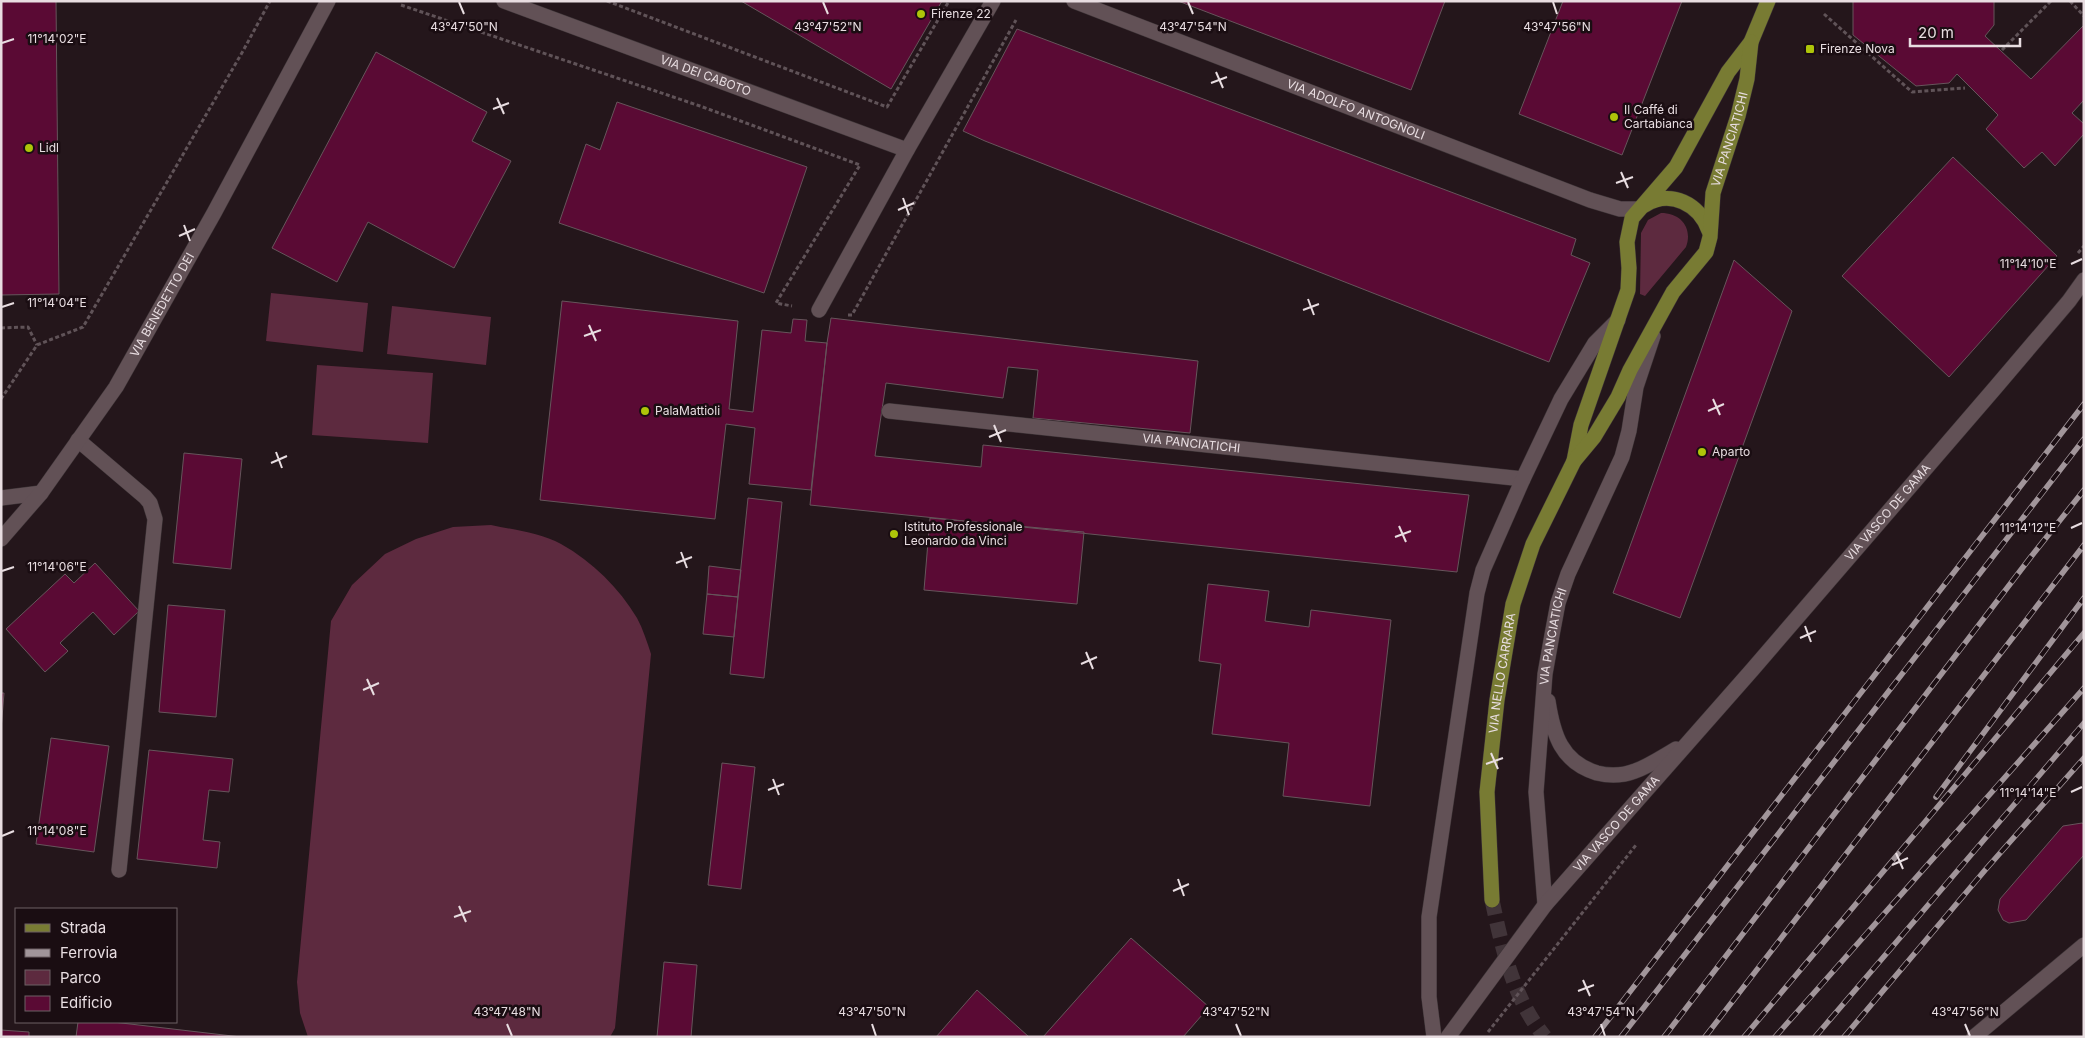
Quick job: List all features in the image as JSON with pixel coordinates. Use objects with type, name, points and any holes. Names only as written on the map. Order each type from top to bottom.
[{"type":"main road","name":"VIA PANCIATICHI","points":[[1663,308],[1673,292],[1701,260],[1710,237],[1713,193],[1738,116],[1751,42],[1768,1]]},
{"type":"main road","name":"VIA PANCIATICHI","points":[[1619,319],[1628,290],[1628,234],[1632,218],[1676,167],[1728,72],[1751,42]]},
{"type":"main road","points":[[1639,209],[1654,199],[1669,198],[1681,201],[1698,211],[1706,223],[1710,237]]},
{"type":"main road","name":"VIA NELLO CARRARA","points":[[1492,900],[1487,792],[1497,700],[1514,604],[1533,544],[1574,461],[1594,437],[1618,397],[1663,308]]},
{"type":"main road","name":"VIA NELLO CARRARA","points":[[1574,461],[1580,425],[1619,319]]},
{"type":"street","name":"VIA BENEDETTO DEI","points":[[1,539],[41,493],[116,387],[152,325],[328,1]]},
{"type":"street","name":"VIA DEI CABOTO","points":[[504,1],[907,150]]},
{"type":"street","points":[[819,310],[907,150],[993,1]]},
{"type":"street","name":"VIA ADOLFO ANTOGNOLI","points":[[1074,1],[1590,200],[1620,209],[1639,209]]},
{"type":"street","name":"VIA VASCO DE GAMA","points":[[1545,905],[1759,662],[2002,381],[2069,301],[2084,280]]},
{"type":"street","name":"VIA PANCIATICHI","points":[[1545,905],[1536,792],[1545,674],[1558,603],[1568,574],[1622,457],[1629,432],[1636,387],[1663,308]]},
{"type":"street","name":"VIA PANCIATICHI","points":[[1434,1037],[1429,997],[1429,917],[1478,592],[1483,570],[1561,399],[1595,343],[1619,319]]},
{"type":"street","name":"VIA PANCIATICHI","points":[[889,411],[1523,479]]},
{"type":"street","points":[[78,440],[145,497],[150,503],[155,519],[119,870]]},
{"type":"street","points":[[1,498],[41,493]]},
{"type":"street","name":"VIA VASCO DE GAMA","points":[[1545,674],[1555,734],[1567,756],[1578,765],[1599,774],[1623,775],[1646,766],[1688,741]]},
{"type":"street","points":[[1448,1037],[1545,905]]},
{"type":"street","points":[[1974,1037],[2084,945]]},
{"type":"path","points":[[1,400],[37,345],[83,327],[270,1]]},
{"type":"path","points":[[607,1],[888,107],[949,1]]},
{"type":"path","points":[[2002,50],[2051,1]]},
{"type":"path","points":[[2070,1],[2084,16]]},
{"type":"path","points":[[401,6],[700,106],[860,165]]},
{"type":"path","points":[[1824,14],[1912,92],[1966,88]]},
{"type":"path","points":[[1,328],[28,327],[37,345]]},
{"type":"path","points":[[1484,1037],[1638,844]]},
{"type":"green space","points":[[1661,213],[1674,216],[1684,223],[1688,240],[1686,247],[1645,296],[1640,294],[1641,233],[1648,220]]},
{"type":"green space","points":[[271,293],[368,303],[363,352],[266,341]]},
{"type":"green space","points":[[392,306],[491,317],[486,365],[387,354]]},
{"type":"green space","points":[[317,365],[433,373],[428,443],[312,435]]},
{"type":"green space","points":[[491,525],[527,532],[553,540],[573,551],[594,567],[630,607],[637,618],[651,654],[615,1028],[610,1037],[308,1037],[300,1013],[297,982],[331,621],[352,585],[385,554],[416,539],[453,527]]},
{"type":"building","name":"Lidl","points":[[1,1],[56,1],[59,294],[1,295]]},
{"type":"building","points":[[741,1],[942,1],[891,89]]},
{"type":"building","points":[[1178,1],[1445,1],[1411,90]]},
{"type":"building","points":[[1563,1],[1682,1],[1622,155],[1519,114]]},
{"type":"building","points":[[1853,1],[1994,1],[1994,25],[1985,36],[2031,79],[2084,25],[2084,100],[2072,113],[2084,124],[2084,134],[2055,166],[2042,152],[2024,168],[1986,129],[1998,115],[1957,74],[1949,83],[1916,86],[1853,35]]},
{"type":"building","points":[[1017,29],[1576,239],[1571,255],[1590,263],[1549,362],[963,131]]},
{"type":"building","points":[[376,52],[487,112],[472,141],[511,161],[454,268],[368,222],[337,282],[272,248]]},
{"type":"building","points":[[617,102],[807,167],[764,293],[559,223],[586,144],[600,150]]},
{"type":"building","points":[[1953,157],[2057,256],[1949,377],[1842,276]]},
{"type":"building","name":"Aparto","points":[[1734,260],[1792,311],[1680,618],[1613,593]]},
{"type":"building","name":"PalaMattioli","points":[[562,301],[738,321],[729,409],[753,412],[762,330],[791,333],[793,319],[807,320],[805,341],[827,343],[811,490],[749,484],[755,428],[726,424],[715,519],[540,500]]},
{"type":"building","points":[[831,318],[1198,361],[1190,433],[1033,418],[1038,370],[1008,367],[1003,398],[886,383],[875,456],[981,467],[983,445],[1469,495],[1457,572],[810,505]]},
{"type":"building","points":[[184,453],[242,459],[231,569],[173,563]]},
{"type":"building","points":[[748,498],[782,502],[764,678],[730,674]]},
{"type":"building","points":[[930,518],[1084,532],[1077,604],[924,590]]},
{"type":"building","points":[[95,563],[139,611],[114,635],[93,612],[60,643],[68,651],[45,672],[6,629],[65,574],[74,583]]},
{"type":"building","points":[[709,566],[741,570],[738,597],[707,594]]},
{"type":"building","points":[[1208,584],[1269,591],[1265,621],[1309,627],[1311,610],[1391,620],[1370,806],[1283,796],[1289,743],[1212,734],[1221,664],[1199,661]]},
{"type":"building","points":[[707,594],[738,597],[734,637],[703,634]]},
{"type":"building","points":[[168,605],[225,610],[216,717],[159,712]]},
{"type":"building","points":[[1,693],[4,693],[1,730]]},
{"type":"building","points":[[51,738],[109,746],[94,852],[36,844]]},
{"type":"building","points":[[149,750],[233,759],[229,792],[209,790],[203,840],[220,842],[217,868],[137,859]]},
{"type":"building","points":[[722,763],[755,767],[741,889],[708,885]]},
{"type":"building","points":[[2084,824],[2084,855],[2026,920],[2009,923],[2003,920],[1998,910],[2000,899],[2063,826]]},
{"type":"building","points":[[1131,938],[1209,1007],[1183,1037],[1043,1037]]},
{"type":"building","points":[[664,962],[697,965],[691,1037],[657,1037]]},
{"type":"building","points":[[977,990],[1029,1037],[936,1037]]},
{"type":"building","points":[[78,1023],[122,1023],[241,1037],[76,1037]]},
{"type":"building","points":[[1,1030],[29,1032],[29,1037],[1,1037]]},
{"type":"tunnel","points":[[1492,900],[1510,972],[1525,1006],[1545,1037]]},
{"type":"railway","points":[[1595,1037],[2084,404]]},
{"type":"railway","points":[[1621,1037],[2084,439]]},
{"type":"railway","points":[[1664,1037],[2084,490]]},
{"type":"railway","points":[[1705,1037],[2084,545]]},
{"type":"railway","points":[[1936,797],[2084,598]]},
{"type":"railway","points":[[1744,1037],[2084,633]]},
{"type":"railway","points":[[1775,1037],[2084,688]]},
{"type":"railway","points":[[1815,1037],[2084,723]]},
{"type":"railway","points":[[1844,1037],[1986,869],[2084,758]]},
{"type":"place","name":"Firenze 22","points":[[921,14]]},
{"type":"place","name":"Firenze Nova","points":[[1810,49]]},
{"type":"place","name":"Il Caffé di Cartabianca","points":[[1614,117]]},
{"type":"place","name":"Lidl","points":[[29,148]]},
{"type":"place","name":"PalaMattioli","points":[[645,411]]},
{"type":"place","name":"Aparto","points":[[1702,452]]},
{"type":"place","name":"Istituto Professionale Leonardo da Vinci","points":[[894,534]]}]
